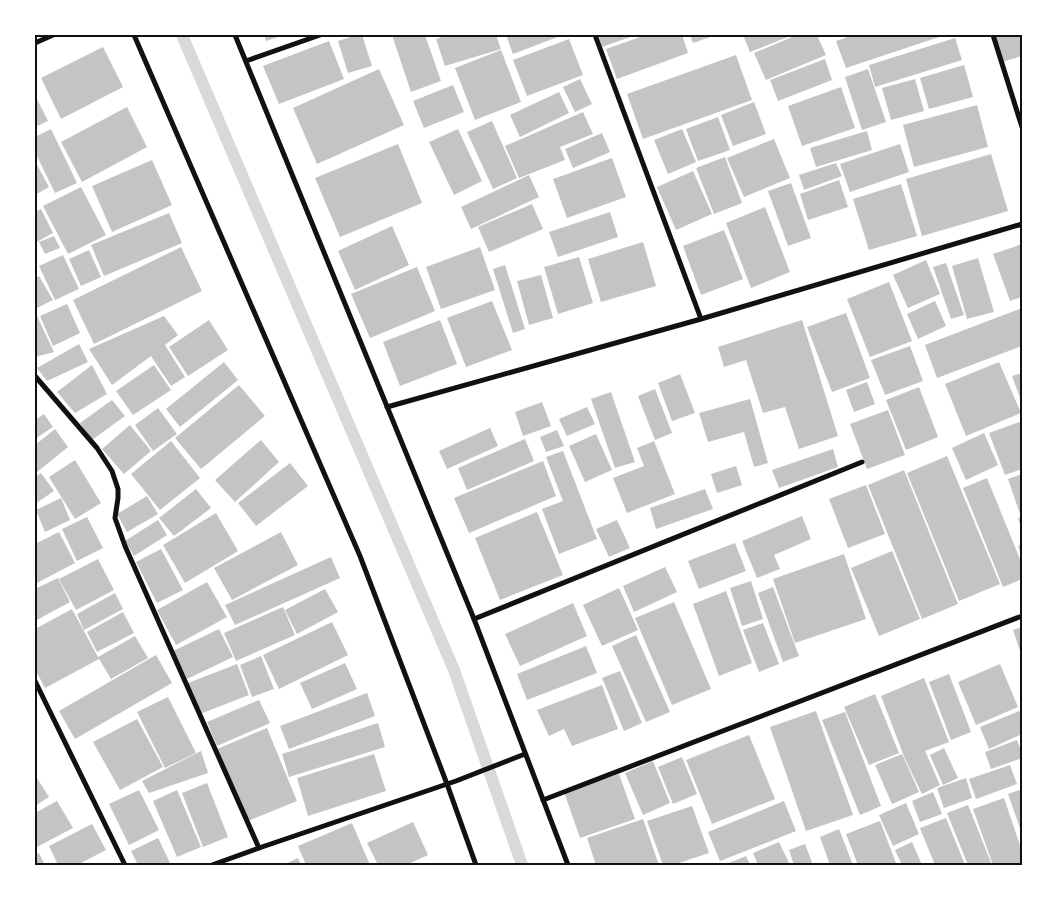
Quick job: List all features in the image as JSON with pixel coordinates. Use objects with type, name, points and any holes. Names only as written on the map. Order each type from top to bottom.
[{"type":"street","points":[[35,42],[53,35]]},
{"type":"street","points":[[134,35],[360,556],[476,865]]},
{"type":"street","points":[[235,35],[474,620],[568,865]]},
{"type":"street","points":[[246,61],[320,35]]},
{"type":"street","points":[[594,35],[700,319]]},
{"type":"street","points":[[993,35],[1022,126]]},
{"type":"street","points":[[387,408],[700,319],[1022,224]]},
{"type":"street","points":[[35,376],[103,455],[112,471],[118,489],[115,518],[125,546],[259,848]]},
{"type":"street","points":[[474,620],[862,462]]},
{"type":"street","points":[[543,800],[1022,616]]},
{"type":"street","points":[[35,680],[125,865]]},
{"type":"street","points":[[212,865],[467,777],[526,754]]},
{"type":"building","points":[[264,35],[284,35],[266,41]]},
{"type":"building","points":[[362,35],[372,66],[348,73],[338,41]]},
{"type":"building","points":[[392,35],[425,35],[441,81],[411,92]]},
{"type":"building","points":[[448,35],[496,35],[501,49],[445,66],[436,39]]},
{"type":"building","points":[[506,35],[563,35],[513,54]]},
{"type":"building","points":[[598,35],[636,35],[602,47]]},
{"type":"building","points":[[646,35],[682,35],[688,53],[617,79],[606,49]]},
{"type":"building","points":[[690,35],[716,35],[693,43]]},
{"type":"building","points":[[743,35],[793,35],[750,52]]},
{"type":"building","points":[[797,35],[817,35],[826,55],[766,80],[754,53]]},
{"type":"building","points":[[853,35],[945,35],[846,68],[836,41]]},
{"type":"building","points":[[994,35],[1022,35],[1022,56],[1002,62]]},
{"type":"building","points":[[955,38],[962,60],[875,87],[869,65]]},
{"type":"building","points":[[569,39],[583,75],[527,96],[513,60]]},
{"type":"building","points":[[329,41],[344,79],[279,104],[263,66]]},
{"type":"building","points":[[103,47],[123,87],[61,119],[41,78]]},
{"type":"building","points":[[501,50],[521,102],[475,120],[455,68]]},
{"type":"building","points":[[736,55],[752,100],[643,139],[627,94]]},
{"type":"building","points":[[825,59],[832,80],[778,101],[770,80]]},
{"type":"building","points":[[964,65],[973,97],[929,109],[920,78]]},
{"type":"building","points":[[379,69],[404,125],[317,164],[293,108]]},
{"type":"building","points":[[868,69],[886,122],[862,130],[845,77]]},
{"type":"building","points":[[580,79],[592,104],[575,112],[563,87]]},
{"type":"building","points":[[915,79],[924,111],[891,120],[882,88]]},
{"type":"building","points":[[453,85],[464,112],[424,128],[413,101]]},
{"type":"building","points":[[841,87],[855,128],[802,146],[788,106]]},
{"type":"building","points":[[559,92],[569,113],[520,137],[510,115]]},
{"type":"building","points":[[35,95],[48,121],[35,127]]},
{"type":"building","points":[[754,102],[766,134],[733,146],[721,115]]},
{"type":"building","points":[[977,105],[988,147],[914,167],[903,125]]},
{"type":"building","points":[[127,107],[147,147],[82,182],[61,142]]},
{"type":"building","points":[[583,112],[593,134],[560,147],[565,160],[519,178],[505,146]]},
{"type":"building","points":[[718,117],[730,150],[698,161],[686,129]]},
{"type":"building","points":[[492,121],[517,178],[493,189],[467,132]]},
{"type":"building","points":[[51,129],[77,183],[55,193],[35,152],[35,137]]},
{"type":"building","points":[[458,129],[482,181],[454,195],[429,142]]},
{"type":"building","points":[[682,129],[696,162],[668,174],[654,140]]},
{"type":"building","points":[[867,131],[872,150],[816,167],[810,148]]},
{"type":"building","points":[[602,133],[610,152],[573,168],[565,149]]},
{"type":"building","points":[[774,139],[790,178],[744,197],[727,158]]},
{"type":"building","points":[[398,144],[422,203],[340,237],[315,178]]},
{"type":"building","points":[[900,144],[909,172],[850,192],[840,164]]},
{"type":"building","points":[[991,154],[1008,211],[922,236],[906,179]]},
{"type":"building","points":[[725,157],[742,203],[714,214],[696,168]]},
{"type":"building","points":[[612,158],[626,197],[567,218],[553,179]]},
{"type":"building","points":[[152,160],[172,205],[112,232],[92,186]]},
{"type":"building","points":[[35,161],[49,187],[35,195]]},
{"type":"building","points":[[836,163],[842,176],[804,190],[799,175]]},
{"type":"building","points":[[693,171],[712,214],[676,230],[657,187]]},
{"type":"building","points":[[529,175],[539,197],[471,229],[461,207]]},
{"type":"building","points":[[839,180],[848,207],[808,220],[800,194]]},
{"type":"building","points":[[791,183],[811,238],[788,246],[768,191]]},
{"type":"building","points":[[901,184],[917,236],[869,250],[853,199]]},
{"type":"building","points":[[81,187],[106,235],[68,254],[43,206]]},
{"type":"building","points":[[532,204],[543,229],[489,252],[478,227]]},
{"type":"building","points":[[765,207],[790,272],[751,288],[726,223]]},
{"type":"building","points":[[41,209],[53,233],[35,243],[35,212]]},
{"type":"building","points":[[610,212],[618,237],[558,257],[549,232]]},
{"type":"building","points":[[169,213],[182,243],[104,276],[91,245]]},
{"type":"building","points":[[392,226],[409,265],[355,290],[338,251]]},
{"type":"building","points":[[724,230],[743,279],[701,295],[683,246]]},
{"type":"building","points":[[54,236],[60,248],[45,254],[39,242]]},
{"type":"building","points":[[643,242],[656,286],[601,302],[588,259]]},
{"type":"building","points":[[1022,244],[1022,297],[1010,301],[993,254]]},
{"type":"building","points":[[181,247],[202,291],[94,344],[73,300]]},
{"type":"building","points":[[480,247],[495,290],[441,309],[426,267]]},
{"type":"building","points":[[89,250],[101,277],[81,286],[69,259]]},
{"type":"building","points":[[63,255],[79,289],[55,300],[39,266]]},
{"type":"building","points":[[579,257],[593,303],[558,314],[544,267]]},
{"type":"building","points":[[978,258],[994,312],[967,319],[952,266]]},
{"type":"building","points":[[926,260],[940,294],[908,308],[893,275]]},
{"type":"building","points":[[946,263],[964,315],[951,319],[933,267]]},
{"type":"building","points":[[505,265],[525,329],[513,333],[493,269]]},
{"type":"building","points":[[417,267],[435,311],[370,338],[351,294]]},
{"type":"building","points":[[541,275],[553,318],[529,325],[517,281]]},
{"type":"building","points":[[39,276],[53,300],[35,309],[35,279]]},
{"type":"building","points":[[889,282],[912,341],[870,357],[847,299]]},
{"type":"building","points":[[492,301],[512,350],[466,367],[447,318]]},
{"type":"building","points":[[935,301],[946,326],[918,339],[907,314]]},
{"type":"building","points":[[67,304],[80,333],[53,346],[40,316]]},
{"type":"building","points":[[1022,308],[1022,346],[937,378],[925,345]]},
{"type":"building","points":[[846,313],[870,378],[832,392],[807,327]]},
{"type":"building","points":[[37,316],[54,352],[35,357],[35,317]]},
{"type":"building","points":[[164,316],[178,335],[165,345],[185,377],[171,386],[151,356],[112,385],[89,349]]},
{"type":"building","points":[[209,320],[228,350],[188,376],[169,347]]},
{"type":"building","points":[[440,320],[457,364],[400,386],[383,342]]},
{"type":"building","points":[[802,320],[838,436],[799,449],[785,407],[763,413],[746,360],[724,367],[718,347]]},
{"type":"building","points":[[79,344],[88,362],[47,381],[37,368]]},
{"type":"building","points":[[910,346],[923,381],[885,395],[871,360]]},
{"type":"building","points":[[224,362],[238,380],[180,427],[166,409]]},
{"type":"building","points":[[999,362],[1021,413],[966,436],[945,384]]},
{"type":"building","points":[[92,365],[107,394],[75,413],[57,392]]},
{"type":"building","points":[[154,365],[171,390],[133,415],[116,391]]},
{"type":"building","points":[[1022,373],[1022,403],[1012,376]]},
{"type":"building","points":[[680,374],[695,413],[672,421],[658,383]]},
{"type":"building","points":[[867,382],[875,404],[854,412],[846,390]]},
{"type":"building","points":[[239,385],[265,416],[201,469],[175,438]]},
{"type":"building","points":[[919,387],[938,437],[906,450],[886,400]]},
{"type":"building","points":[[655,389],[672,433],[655,440],[638,396]]},
{"type":"building","points":[[611,392],[635,462],[615,468],[591,399]]},
{"type":"building","points":[[750,399],[768,463],[754,467],[744,432],[708,442],[699,413]]},
{"type":"building","points":[[112,400],[125,416],[92,440],[80,423]]},
{"type":"building","points":[[542,402],[551,426],[523,436],[515,412]]},
{"type":"building","points":[[587,407],[595,424],[567,436],[559,419]]},
{"type":"building","points":[[158,408],[177,434],[153,451],[135,425]]},
{"type":"building","points":[[888,410],[905,455],[867,469],[850,424]]},
{"type":"building","points":[[44,414],[53,427],[35,439],[35,420]]},
{"type":"building","points":[[1022,421],[1022,469],[1005,475],[989,433]]},
{"type":"building","points":[[130,425],[151,451],[124,474],[102,449]]},
{"type":"building","points":[[490,428],[498,446],[447,469],[439,451]]},
{"type":"building","points":[[55,429],[68,447],[37,472],[35,470],[35,445]]},
{"type":"building","points":[[557,430],[564,446],[546,452],[540,437]]},
{"type":"building","points":[[984,433],[998,465],[966,480],[952,448]]},
{"type":"building","points":[[596,434],[612,470],[585,482],[569,446]]},
{"type":"building","points":[[525,439],[534,461],[467,490],[458,468]]},
{"type":"building","points":[[261,440],[279,462],[235,502],[215,480]]},
{"type":"building","points":[[171,441],[200,478],[160,510],[131,474]]},
{"type":"building","points":[[654,441],[675,494],[627,513],[613,478],[644,466],[637,448]]},
{"type":"building","points":[[833,449],[838,467],[779,488],[772,470]]},
{"type":"building","points":[[563,451],[597,539],[559,554],[542,509],[563,501],[546,457]]},
{"type":"building","points":[[947,456],[1000,584],[959,601],[907,473]]},
{"type":"building","points":[[75,460],[101,503],[75,519],[49,477]]},
{"type":"building","points":[[543,461],[556,496],[469,533],[454,498]]},
{"type":"building","points":[[290,463],[308,486],[256,526],[238,503]]},
{"type":"building","points":[[736,466],[742,485],[717,493],[711,474]]},
{"type":"building","points":[[904,470],[958,604],[922,619],[868,485]]},
{"type":"building","points":[[41,473],[54,491],[35,504],[35,477]]},
{"type":"building","points":[[1022,474],[1022,530],[1018,518],[1021,517],[1008,479]]},
{"type":"building","points":[[987,478],[1022,564],[1022,579],[1003,587],[963,488]]},
{"type":"building","points":[[866,485],[885,534],[848,548],[829,499]]},
{"type":"building","points":[[196,489],[211,508],[174,536],[159,518]]},
{"type":"building","points":[[705,489],[713,509],[656,529],[650,508]]},
{"type":"building","points":[[147,496],[158,514],[127,532],[117,514]]},
{"type":"building","points":[[61,498],[70,520],[45,532],[36,510]]},
{"type":"building","points":[[537,512],[563,575],[500,600],[475,538]]},
{"type":"building","points":[[216,513],[238,551],[185,583],[163,545]]},
{"type":"building","points":[[802,516],[811,539],[774,555],[780,569],[757,578],[742,541]]},
{"type":"building","points":[[87,517],[103,548],[77,561],[62,529]]},
{"type":"building","points":[[158,520],[167,535],[134,556],[125,541]]},
{"type":"building","points":[[617,520],[630,548],[609,557],[596,529]]},
{"type":"building","points":[[59,532],[75,563],[35,584],[35,544]]},
{"type":"building","points":[[281,532],[298,565],[232,600],[214,568]]},
{"type":"building","points":[[735,543],[746,571],[699,589],[688,561]]},
{"type":"building","points":[[1022,544],[1022,557],[1018,546]]},
{"type":"building","points":[[161,549],[183,590],[157,603],[136,562]]},
{"type":"building","points":[[892,551],[920,619],[879,636],[851,568]]},
{"type":"building","points":[[844,554],[866,619],[795,643],[773,579]]},
{"type":"building","points":[[331,557],[340,578],[235,625],[225,605]]},
{"type":"building","points":[[98,559],[114,590],[76,610],[59,579]]},
{"type":"building","points":[[665,567],[677,592],[634,612],[623,586]]},
{"type":"building","points":[[58,578],[70,602],[35,621],[35,589]]},
{"type":"building","points":[[751,581],[763,619],[742,626],[730,588]]},
{"type":"building","points":[[207,582],[227,617],[176,645],[157,610]]},
{"type":"building","points":[[773,587],[799,656],[783,662],[758,593]]},
{"type":"building","points":[[619,588],[638,630],[602,646],[583,605]]},
{"type":"building","points":[[325,589],[338,612],[297,634],[285,610]]},
{"type":"building","points":[[726,591],[752,663],[719,676],[693,604]]},
{"type":"building","points":[[115,593],[123,609],[84,630],[77,614]]},
{"type":"building","points":[[674,602],[711,689],[672,705],[635,618]]},
{"type":"building","points":[[573,603],[587,636],[520,666],[505,634]]},
{"type":"building","points":[[283,607],[295,635],[236,661],[224,633]]},
{"type":"building","points":[[72,609],[99,659],[45,688],[35,669],[35,629]]},
{"type":"building","points":[[123,612],[134,633],[97,652],[87,632]]},
{"type":"building","points":[[332,622],[348,655],[279,689],[263,655]]},
{"type":"building","points":[[763,623],[779,664],[759,672],[743,630]]},
{"type":"building","points":[[1022,627],[1022,657],[1013,630]]},
{"type":"building","points":[[219,629],[233,657],[187,679],[173,651]]},
{"type":"building","points":[[636,635],[670,712],[646,722],[612,646]]},
{"type":"building","points":[[135,636],[148,658],[111,679],[98,657]]},
{"type":"building","points":[[586,646],[597,673],[527,700],[517,674]]},
{"type":"building","points":[[156,655],[172,683],[75,739],[59,711]]},
{"type":"building","points":[[261,656],[274,689],[252,697],[240,665]]},
{"type":"building","points":[[345,663],[357,689],[312,709],[300,683]]},
{"type":"building","points":[[237,664],[249,695],[200,714],[188,683]]},
{"type":"building","points":[[1000,664],[1018,707],[976,725],[958,682]]},
{"type":"building","points":[[620,671],[642,723],[624,731],[602,678]]},
{"type":"building","points":[[949,674],[971,732],[951,740],[929,682]]},
{"type":"building","points":[[924,678],[949,742],[925,751],[940,785],[922,794],[905,759],[881,696]]},
{"type":"building","points":[[602,685],[618,729],[572,746],[564,729],[549,736],[537,710]]},
{"type":"building","points":[[367,693],[375,716],[289,749],[280,726]]},
{"type":"building","points":[[875,694],[899,753],[869,765],[844,707]]},
{"type":"building","points":[[168,697],[196,753],[165,768],[137,712]]},
{"type":"building","points":[[259,700],[270,723],[217,746],[207,722]]},
{"type":"building","points":[[816,711],[853,815],[806,831],[770,727]]},
{"type":"building","points":[[1019,711],[1022,717],[1022,734],[989,749],[980,727]]},
{"type":"building","points":[[845,712],[881,806],[860,815],[822,720]]},
{"type":"building","points":[[137,719],[163,767],[120,790],[93,742]]},
{"type":"building","points":[[378,723],[385,747],[289,777],[282,754]]},
{"type":"building","points":[[267,728],[297,801],[248,821],[217,749]]},
{"type":"building","points":[[749,735],[775,799],[712,824],[686,760]]},
{"type":"building","points":[[1017,740],[1022,758],[991,769],[985,752]]},
{"type":"building","points":[[944,748],[958,778],[943,785],[930,755]]},
{"type":"building","points":[[201,751],[208,773],[149,793],[142,781]]},
{"type":"building","points":[[374,754],[386,791],[308,816],[297,778]]},
{"type":"building","points":[[902,754],[919,792],[892,804],[875,765]]},
{"type":"building","points":[[682,757],[697,794],[673,804],[658,767]]},
{"type":"building","points":[[653,761],[670,803],[643,815],[625,773]]},
{"type":"building","points":[[1010,765],[1017,784],[976,799],[969,779]]},
{"type":"building","points":[[619,774],[635,819],[580,838],[564,792]]},
{"type":"building","points":[[35,775],[49,797],[35,806]]},
{"type":"building","points":[[966,778],[972,798],[944,808],[937,788]]},
{"type":"building","points":[[207,783],[228,837],[203,847],[182,793]]},
{"type":"building","points":[[1022,789],[1022,834],[1008,794]]},
{"type":"building","points":[[139,790],[159,830],[129,845],[109,804]]},
{"type":"building","points":[[177,790],[201,847],[177,857],[153,801]]},
{"type":"building","points":[[933,792],[942,814],[920,822],[912,801]]},
{"type":"building","points":[[1004,798],[1022,851],[1022,865],[993,865],[973,809]]},
{"type":"building","points":[[57,801],[73,828],[35,848],[35,813]]},
{"type":"building","points":[[784,801],[796,831],[720,861],[708,832]]},
{"type":"building","points":[[906,803],[919,834],[893,846],[879,815]]},
{"type":"building","points":[[968,805],[992,865],[968,865],[947,813]]},
{"type":"building","points":[[692,806],[709,853],[673,865],[663,865],[647,821]]},
{"type":"building","points":[[946,818],[965,865],[935,865],[920,828]]},
{"type":"building","points":[[643,819],[659,865],[596,865],[587,838]]},
{"type":"building","points":[[880,821],[896,863],[889,865],[858,865],[846,834]]},
{"type":"building","points":[[413,822],[428,855],[406,865],[378,865],[367,843]]},
{"type":"building","points":[[352,823],[370,865],[306,865],[298,846]]},
{"type":"building","points":[[92,824],[106,850],[77,865],[58,865],[49,846]]},
{"type":"building","points":[[839,829],[853,865],[830,865],[820,837]]},
{"type":"building","points":[[158,838],[171,865],[138,865],[131,851]]},
{"type":"building","points":[[779,842],[790,865],[758,865],[753,853]]},
{"type":"building","points":[[912,842],[922,865],[902,865],[895,850]]},
{"type":"building","points":[[805,844],[813,865],[794,865],[789,850]]},
{"type":"building","points":[[39,853],[45,865],[35,865],[35,855]]},
{"type":"building","points":[[746,856],[750,865],[724,865]]},
{"type":"building","points":[[298,858],[301,865],[283,865]]},
{"type":"waterway","points":[[182,35],[454,670],[522,865]]}]
